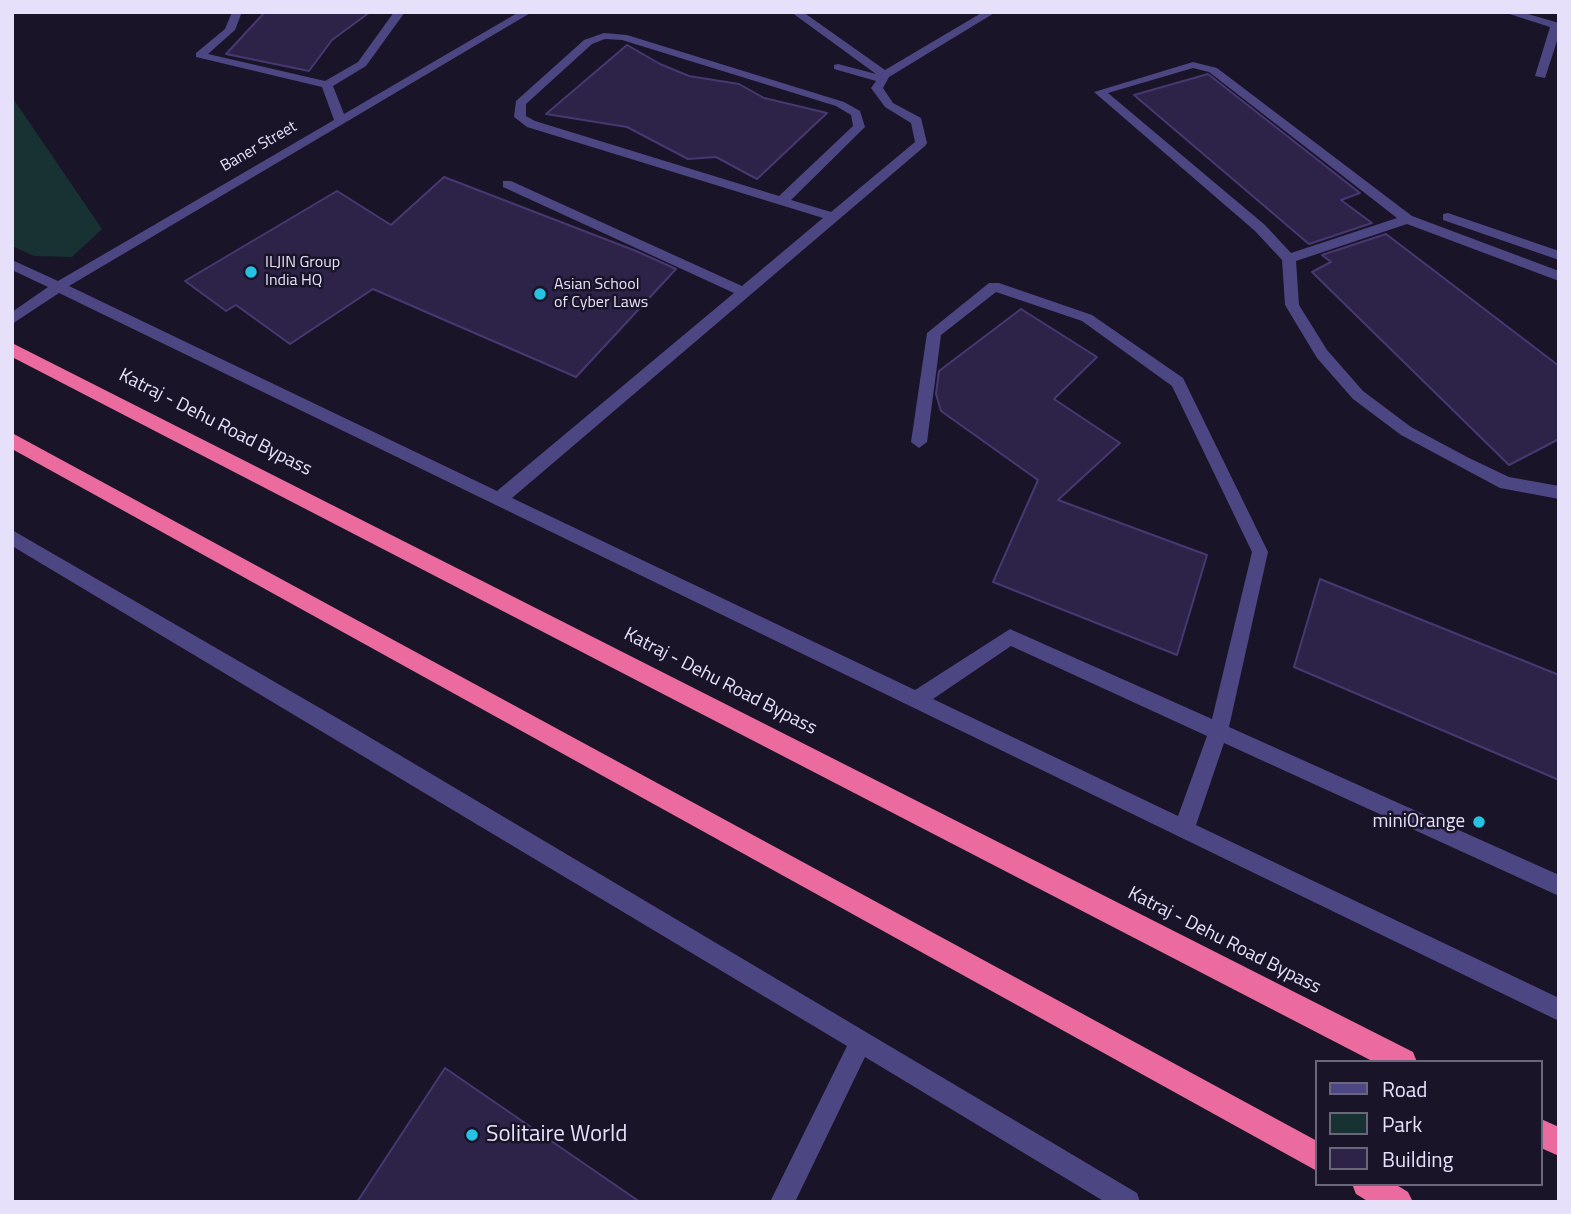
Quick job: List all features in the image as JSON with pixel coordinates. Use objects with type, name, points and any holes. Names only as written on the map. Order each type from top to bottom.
[{"type":"highway","name":"Katraj - Dehu Road Bypass","points":[[12,349],[1399,1060]]},
{"type":"highway","points":[[12,440],[1316,1156]]},
{"type":"highway","points":[[1543,1134],[1559,1142]]},
{"type":"highway","points":[[1370,1186],[1398,1202]]},
{"type":"street","points":[[237,12],[230,30],[200,55],[327,85],[362,64],[400,12]]},
{"type":"street","name":"Baner Street","points":[[12,319],[59,286],[527,12]]},
{"type":"street","points":[[796,12],[883,77]]},
{"type":"street","points":[[500,498],[921,143],[917,121],[889,105],[877,88],[883,77],[990,12]]},
{"type":"street","points":[[1508,12],[1558,26],[1541,76]]},
{"type":"street","points":[[782,201],[859,127],[856,113],[828,100],[623,37],[604,37],[587,42],[520,103],[520,117],[531,124],[833,217]]},
{"type":"street","points":[[1559,276],[1407,219],[1213,70],[1193,65],[1100,92],[1260,228],[1289,259],[1292,305],[1322,354],[1358,395],[1406,431],[1463,462],[1506,483],[1559,494]]},
{"type":"street","points":[[838,67],[883,77]]},
{"type":"street","points":[[327,85],[340,120]]},
{"type":"street","points":[[507,184],[744,293]]},
{"type":"street","points":[[1448,217],[1559,256]]},
{"type":"street","points":[[1289,259],[1407,219]]},
{"type":"street","points":[[12,264],[1559,1010]]},
{"type":"street","points":[[919,442],[934,333],[994,286],[1087,318],[1178,383],[1260,552],[1218,732],[1184,828]]},
{"type":"street","points":[[12,537],[1128,1202]]},
{"type":"street","points":[[917,699],[1010,637],[1559,886]]},
{"type":"street","points":[[782,1202],[861,1042]]},
{"type":"green space","points":[[12,97],[102,229],[72,257],[34,256],[12,246]]},
{"type":"building","points":[[265,12],[370,12],[332,40],[309,71],[226,54]]},
{"type":"building","points":[[627,45],[660,64],[689,76],[739,84],[764,98],[827,113],[757,179],[716,157],[688,159],[627,127],[546,114]]},
{"type":"building","points":[[1208,74],[1360,193],[1341,200],[1372,223],[1309,244],[1134,95]]},
{"type":"building","points":[[444,177],[676,269],[576,377],[373,289],[290,344],[236,305],[226,311],[185,281],[337,191],[391,225]]},
{"type":"building","points":[[1386,234],[1559,366],[1559,439],[1509,465],[1312,272],[1331,262],[1322,255]]},
{"type":"building","points":[[1021,309],[1097,357],[1054,399],[1120,443],[1058,500],[1207,555],[1177,655],[993,582],[1038,480],[941,411],[936,394],[939,371]]},
{"type":"building","points":[[1320,579],[1559,675],[1559,780],[1294,667]]},
{"type":"building","name":"Solitaire World","points":[[445,1068],[640,1202],[357,1202]]},
{"type":"place","name":"ILJIN Group India HQ","points":[[251,272]]},
{"type":"place","name":"Asian School of Cyber Laws","points":[[540,294]]},
{"type":"place","name":"miniOrange","points":[[1479,822]]},
{"type":"place","name":"Solitaire World","points":[[472,1135]]}]
